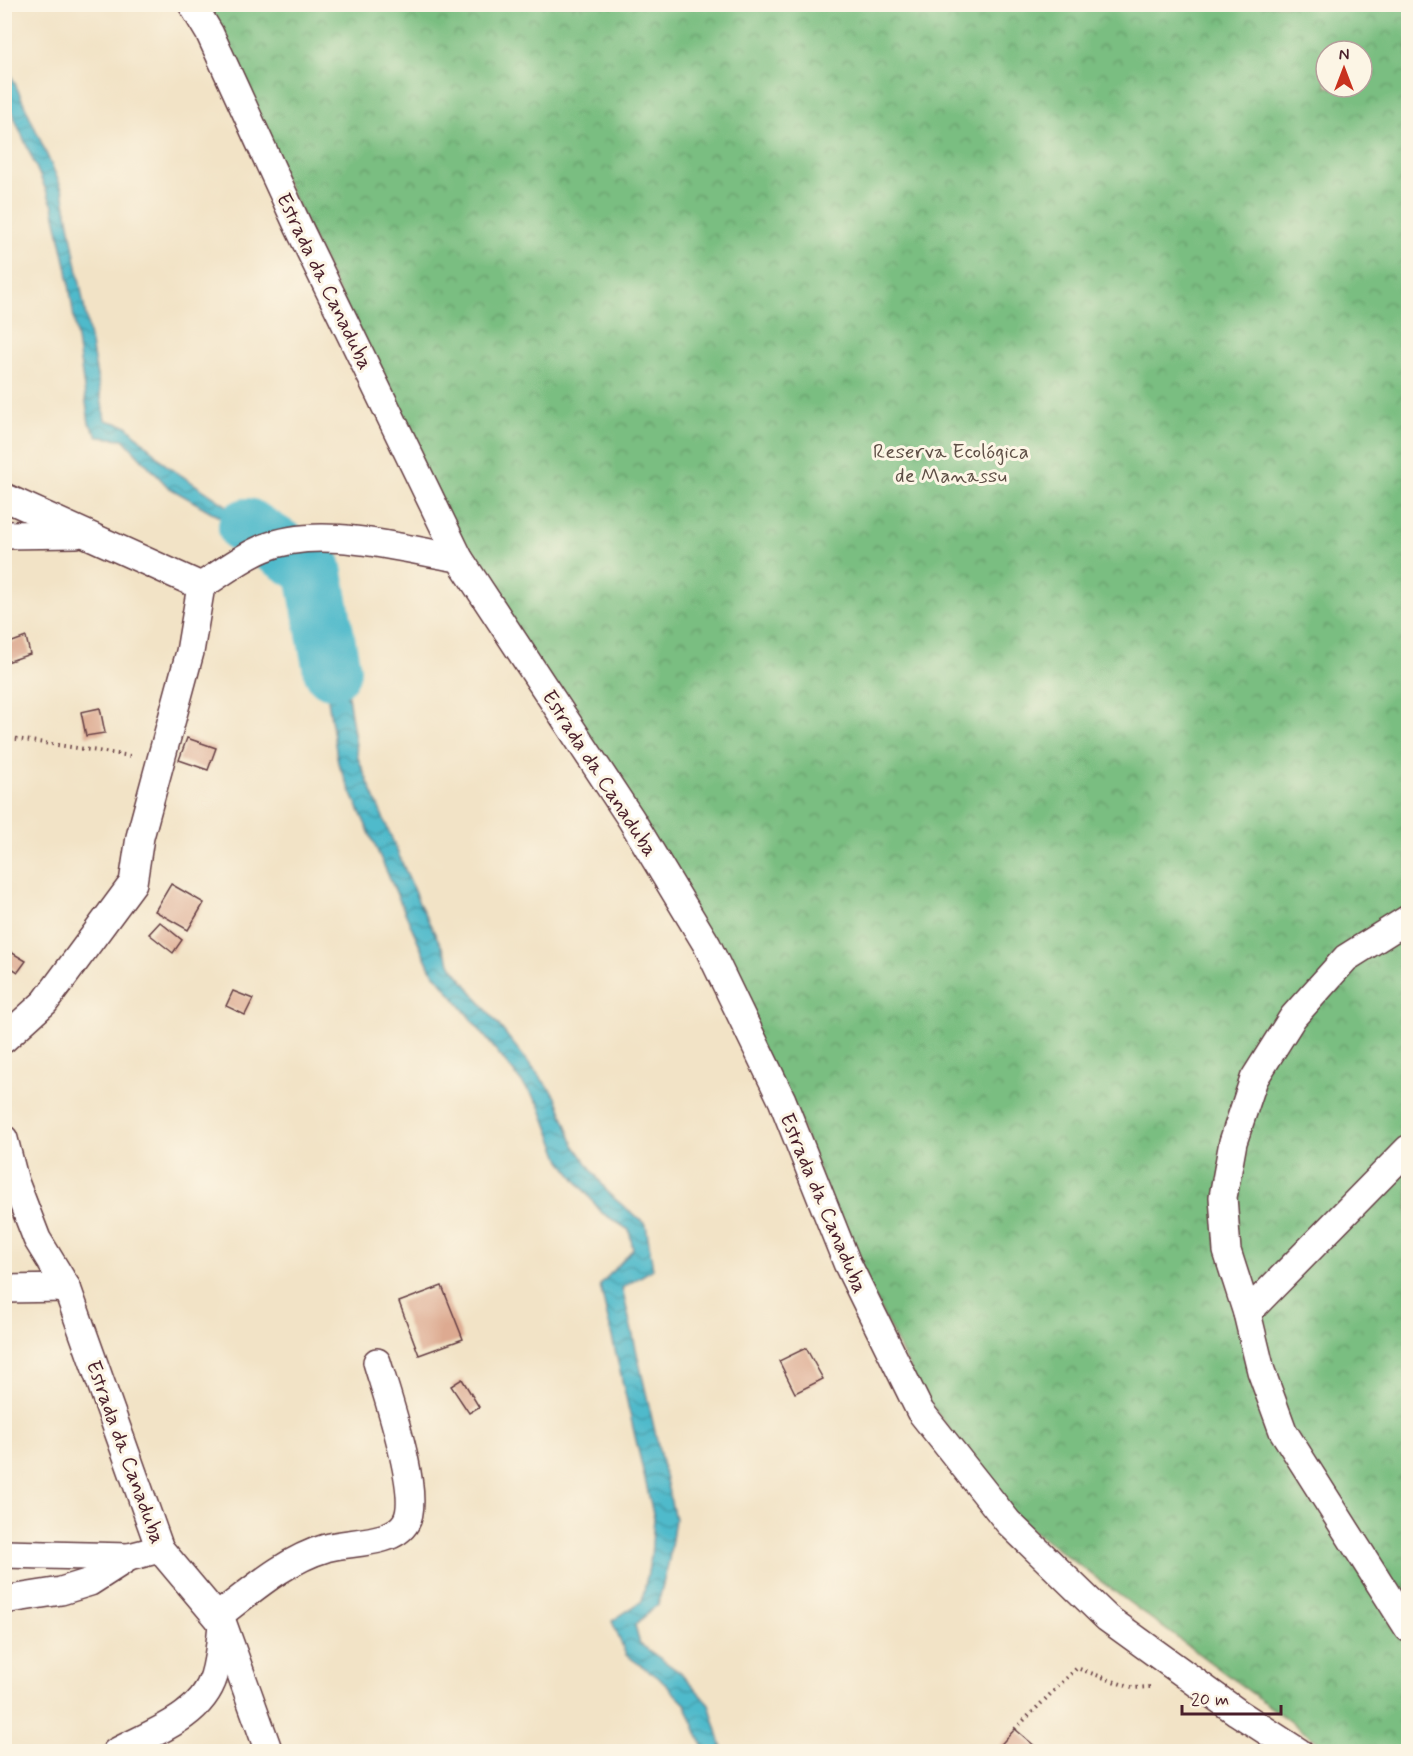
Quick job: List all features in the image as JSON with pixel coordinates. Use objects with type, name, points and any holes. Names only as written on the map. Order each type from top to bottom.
[{"type":"street","name":"Estrada da Canaduba","points":[[192,4],[210,34],[298,226],[459,558],[631,819],[707,945],[782,1100],[847,1263],[920,1411],[1008,1522],[1107,1618],[1237,1712],[1299,1752]]},
{"type":"street","points":[[4,497],[201,586]]},
{"type":"street","points":[[4,535],[84,534]]},
{"type":"street","points":[[4,1039],[45,1002],[133,883],[140,837],[190,652],[201,586],[251,554],[287,540],[332,537],[459,558]]},
{"type":"street","points":[[1408,919],[1346,958],[1293,1017],[1254,1079],[1233,1142],[1223,1197],[1227,1251],[1248,1313],[1261,1371],[1283,1431],[1408,1628]]},
{"type":"street","name":"Estrada da Canaduba","points":[[4,1139],[15,1182],[38,1239],[67,1288],[160,1549],[220,1620],[269,1752]]},
{"type":"street","points":[[1248,1313],[1408,1149]]},
{"type":"street","points":[[4,1289],[67,1288]]},
{"type":"street","points":[[116,1752],[181,1718],[194,1708],[213,1678],[220,1620],[292,1562],[323,1548],[393,1535],[406,1522],[410,1504],[408,1476],[377,1362]]},
{"type":"street","points":[[4,1554],[129,1557],[160,1549]]},
{"type":"street","points":[[4,1600],[61,1591],[90,1582],[129,1557]]},
{"type":"path","points":[[4,737],[161,760]]},
{"type":"path","points":[[1015,1729],[1077,1668],[1132,1688],[1157,1687],[1171,1664]]},
{"type":"green space","name":"Reserva Ecológica de Manassu","points":[[202,5],[1408,5],[1408,1751],[1330,1751],[1014,1517],[921,1391],[845,1239],[791,1099],[462,551]]},
{"type":"water","points":[[4,59],[63,191],[105,420],[127,426],[166,465],[263,530],[304,553],[329,574],[300,569],[255,537],[168,487],[123,439],[98,437],[89,423],[67,270],[53,206],[5,96]]},
{"type":"water","points":[[331,591],[358,758],[419,903],[453,968],[556,1097],[574,1145],[609,1194],[646,1225],[653,1269],[622,1288],[675,1519],[669,1560],[658,1604],[635,1625],[640,1644],[682,1674],[709,1704],[723,1751],[701,1751],[703,1747],[685,1704],[658,1677],[626,1655],[612,1621],[642,1601],[651,1557],[654,1518],[600,1285],[633,1249],[629,1230],[602,1213],[561,1161],[539,1104],[430,968],[338,763],[326,687],[304,594]]},
{"type":"building","points":[[26,637],[30,654],[7,662],[4,645]]},
{"type":"building","points":[[100,708],[105,733],[86,736],[81,712]]},
{"type":"building","points":[[187,738],[216,748],[208,770],[179,760]]},
{"type":"building","points":[[171,884],[204,903],[188,930],[155,911]]},
{"type":"building","points":[[160,922],[182,940],[173,953],[149,934]]},
{"type":"building","points":[[4,948],[26,961],[18,972],[4,963]]},
{"type":"building","points":[[233,991],[253,999],[245,1015],[226,1006]]},
{"type":"building","points":[[442,1286],[463,1339],[419,1355],[399,1302]]},
{"type":"building","points":[[806,1348],[823,1379],[795,1393],[779,1361]]},
{"type":"building","points":[[462,1379],[479,1407],[469,1413],[451,1386]]},
{"type":"building","points":[[1015,1729],[1036,1747],[1032,1752],[994,1752]]},
{"type":"waterway","points":[[247,527],[313,569],[332,670]]}]
